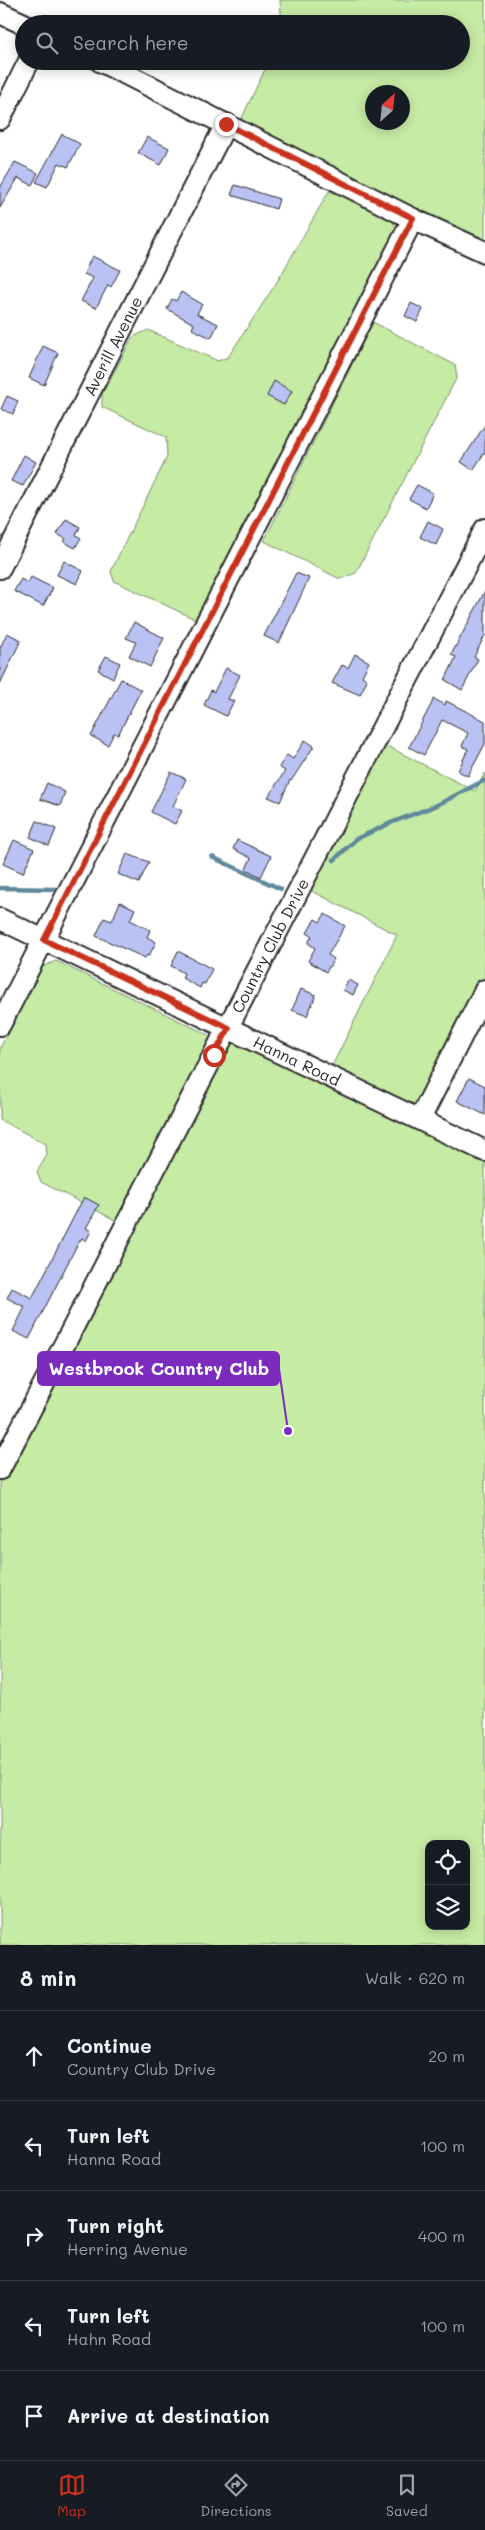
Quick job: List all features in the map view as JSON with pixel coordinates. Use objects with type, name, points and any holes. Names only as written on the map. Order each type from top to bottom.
[{"type":"street","points":[[0,13],[15,20]]},
{"type":"street","points":[[0,119],[24,70]]},
{"type":"street","points":[[118,70],[413,218],[485,252]]},
{"type":"street","name":"Averill Avenue","points":[[0,568],[226,124]]},
{"type":"street","points":[[0,1025],[413,218]]},
{"type":"street","name":"Country Club Drive","points":[[0,1469],[485,529]]},
{"type":"street","name":"Hanna Road","points":[[0,919],[485,1151]]},
{"type":"street","points":[[420,1119],[485,990]]},
{"type":"green space","points":[[280,0],[485,0],[485,253],[238,126],[265,70],[470,70],[470,15],[281,15]]},
{"type":"green space","points":[[329,191],[389,214],[400,236],[197,620],[114,581],[111,571],[167,457],[166,437],[102,407],[102,394],[133,337],[148,330],[218,361],[228,357],[277,282]]},
{"type":"green space","points":[[373,322],[455,365],[457,377],[356,573],[340,579],[264,541]]},
{"type":"green space","points":[[383,744],[475,791],[485,773],[485,978],[417,1109],[331,1068],[397,935],[308,889]]},
{"type":"green space","points":[[56,961],[215,1038],[119,1222],[41,1182],[37,1172],[47,1155],[46,1144],[0,1120],[0,1048],[42,967]]},
{"type":"green space","points":[[230,1041],[251,1049],[485,1159],[485,1945],[0,1945],[0,1482]]},
{"type":"building","points":[[62,134],[80,144],[68,167],[59,163],[47,187],[36,182]]},
{"type":"building","points":[[147,137],[169,148],[161,165],[138,153]]},
{"type":"building","points":[[15,162],[38,173],[32,185],[18,178],[0,208],[0,188]]},
{"type":"building","points":[[235,185],[279,199],[276,209],[231,195]]},
{"type":"building","points":[[92,256],[120,270],[111,287],[108,285],[96,308],[81,301],[93,278],[84,274]]},
{"type":"building","points":[[181,292],[202,304],[197,314],[218,324],[211,338],[192,329],[194,324],[167,309],[172,299],[176,301]]},
{"type":"building","points":[[411,303],[423,309],[417,322],[405,316]]},
{"type":"building","points":[[43,346],[58,353],[44,385],[29,378]]},
{"type":"building","points":[[274,381],[292,391],[284,405],[267,396]]},
{"type":"building","points":[[7,396],[18,401],[13,414],[1,409]]},
{"type":"building","points":[[485,425],[485,452],[473,470],[461,462]]},
{"type":"building","points":[[24,455],[36,462],[23,486],[11,481]]},
{"type":"building","points":[[417,485],[433,493],[426,508],[409,499]]},
{"type":"building","points":[[66,519],[80,527],[76,535],[81,538],[75,548],[64,542],[66,539],[57,534]]},
{"type":"building","points":[[428,521],[443,529],[436,545],[420,537]]},
{"type":"building","points":[[64,561],[83,571],[77,584],[57,575]]},
{"type":"building","points":[[296,573],[309,578],[279,643],[264,636]]},
{"type":"building","points":[[31,577],[53,588],[43,606],[14,591],[21,579],[28,583]]},
{"type":"building","points":[[485,591],[485,635],[474,657],[478,659],[462,690],[445,680],[456,657],[451,655]]},
{"type":"building","points":[[134,622],[164,638],[150,667],[129,656],[136,642],[126,638]]},
{"type":"building","points":[[7,633],[21,640],[0,684],[0,648]]},
{"type":"building","points":[[355,654],[369,662],[362,676],[367,680],[360,695],[332,683],[342,665],[348,668]]},
{"type":"building","points":[[106,656],[120,663],[113,678],[98,670]]},
{"type":"building","points":[[226,668],[240,675],[228,699],[234,701],[226,716],[204,705],[211,690],[214,692]]},
{"type":"building","points":[[121,679],[141,690],[118,735],[114,733],[108,745],[91,736]]},
{"type":"building","points":[[434,699],[445,705],[446,701],[485,721],[485,744],[468,776],[458,771],[468,749],[462,746],[468,733],[442,720],[424,755],[409,747]]},
{"type":"building","points":[[305,740],[314,746],[290,780],[280,802],[268,797],[285,771],[279,767],[287,755],[293,759]]},
{"type":"building","points":[[171,772],[186,779],[173,806],[182,811],[175,824],[151,812]]},
{"type":"building","points":[[47,783],[65,792],[60,806],[40,799]]},
{"type":"building","points":[[37,821],[56,829],[49,846],[30,837]]},
{"type":"building","points":[[14,840],[34,849],[23,873],[3,864]]},
{"type":"building","points":[[237,840],[271,856],[261,877],[246,869],[251,858],[233,849]]},
{"type":"building","points":[[127,854],[149,862],[139,883],[118,874]]},
{"type":"building","points":[[120,902],[135,909],[130,920],[150,930],[147,937],[156,942],[149,956],[147,955],[145,958],[96,936],[104,918],[112,921]]},
{"type":"building","points":[[325,914],[345,926],[328,955],[334,959],[326,972],[308,961],[315,948],[308,943],[312,936],[307,933],[315,919],[320,922]]},
{"type":"building","points":[[178,951],[212,969],[205,984],[202,983],[200,988],[182,978],[184,973],[171,966]]},
{"type":"building","points":[[348,980],[358,985],[353,995],[343,990]]},
{"type":"building","points":[[301,989],[316,995],[307,1016],[292,1010]]},
{"type":"building","points":[[469,1078],[485,1086],[485,1115],[457,1101]]},
{"type":"building","points":[[84,1197],[99,1205],[86,1228],[91,1231],[86,1241],[82,1238],[77,1245],[29,1339],[13,1331],[25,1307],[7,1298],[12,1288],[32,1298]]},
{"type":"waterway","points":[[334,860],[356,839],[437,805],[485,780]]},
{"type":"waterway","points":[[212,857],[281,889]]},
{"type":"waterway","points":[[0,888],[56,889]]},
{"type":"place","name":"Westbrook Country Club","points":[[288,1431]]},
{"type":"route","points":[[214,1055],[229,1028],[44,940],[413,218],[226,124]]}]
